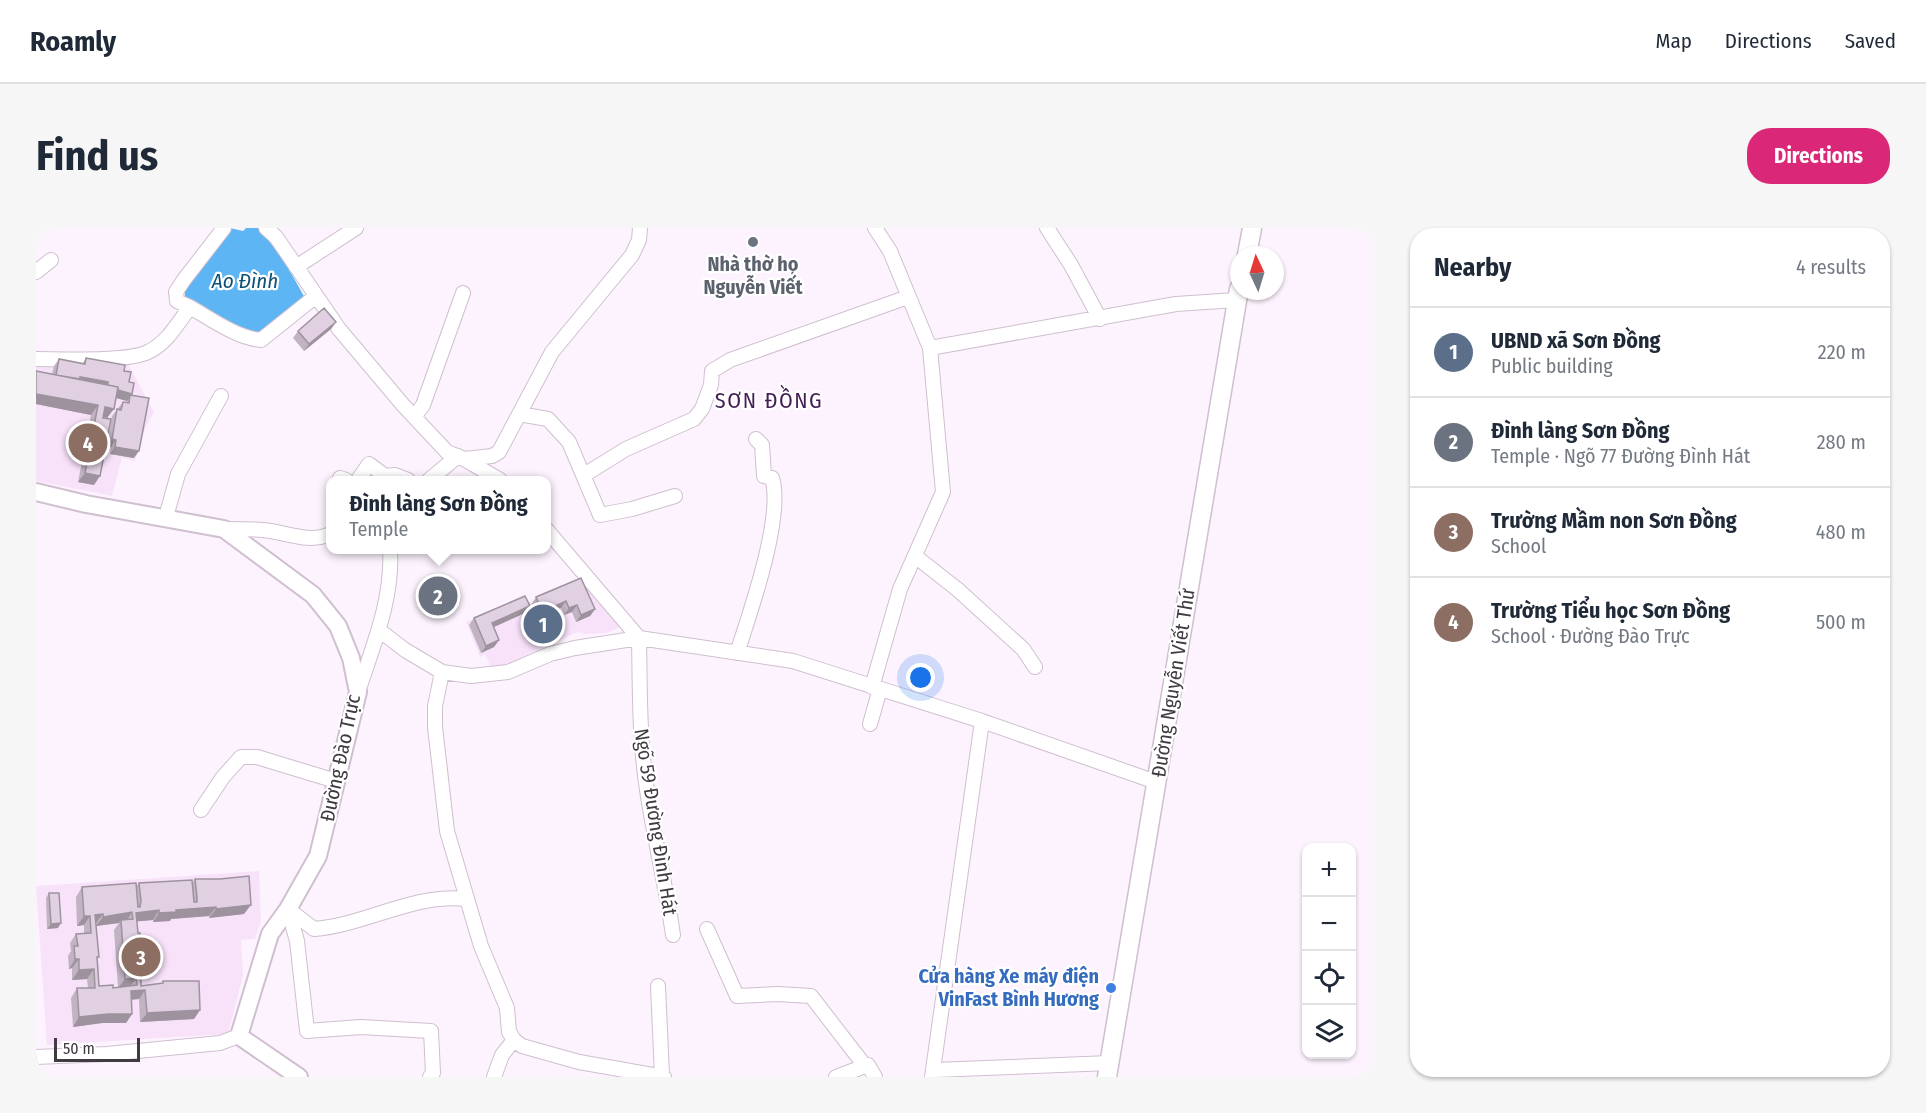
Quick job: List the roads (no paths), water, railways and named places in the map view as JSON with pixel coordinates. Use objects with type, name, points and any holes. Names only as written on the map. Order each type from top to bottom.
[{"type":"main road","points":[[1249,246],[1252,228]]},
{"type":"main road","name":"Đường Nguyễn Viết Thứ","points":[[1109,1070],[1237,300]]},
{"type":"street","points":[[224,228],[183,281],[176,292],[177,301],[242,335],[261,340],[316,296]]},
{"type":"street","points":[[266,228],[276,237],[339,329],[414,417],[447,452],[493,476]]},
{"type":"street","points":[[296,267],[356,228]]},
{"type":"street","points":[[435,476],[461,458],[492,456],[499,452],[552,352],[632,255],[639,240],[640,228]]},
{"type":"street","points":[[870,724],[876,688],[900,589],[943,492],[930,348],[890,251],[875,228]]},
{"type":"street","points":[[1047,228],[1071,265],[1100,319]]},
{"type":"street","points":[[36,272],[51,260]]},
{"type":"street","points":[[414,417],[423,405],[464,293]]},
{"type":"street","points":[[930,348],[1230,296]]},
{"type":"street","points":[[584,475],[626,449],[694,419],[702,409],[711,385],[712,371],[717,366],[908,297]]},
{"type":"street","points":[[36,359],[104,358],[147,353],[167,337],[190,307]]},
{"type":"street","points":[[166,517],[178,474],[221,396]]},
{"type":"street","points":[[519,414],[548,419],[569,442],[600,515],[632,509],[675,496]]},
{"type":"street","points":[[737,653],[767,550],[774,514],[774,484],[772,478],[765,476],[762,445],[756,439]]},
{"type":"street","points":[[361,476],[369,464],[382,476]]},
{"type":"street","name":"Đường Đào Trực","points":[[36,492],[86,504],[224,529],[312,595],[338,627],[351,658],[358,692],[318,856],[288,909],[270,934],[239,1036]]},
{"type":"street","points":[[224,529],[265,530],[298,538],[326,536]]},
{"type":"street","points":[[551,535],[639,638]]},
{"type":"street","points":[[358,692],[379,630],[388,585],[390,554]]},
{"type":"street","points":[[915,556],[1023,649],[1035,667]]},
{"type":"street","points":[[379,630],[405,650],[442,672],[471,676],[497,675],[550,654],[639,638],[793,661],[982,721],[1156,782]]},
{"type":"street","name":"Ngõ 59 Đường Đình Hát","points":[[639,638],[641,732],[647,790],[673,935]]},
{"type":"street","points":[[442,672],[436,698],[435,727],[447,831],[481,946],[507,1008],[509,1032],[514,1040],[522,1047],[579,1062],[663,1076],[658,987]]},
{"type":"street","points":[[982,721],[933,1074],[1109,1070]]},
{"type":"street","points":[[201,810],[223,777],[242,757],[257,757],[336,781]]},
{"type":"street","points":[[288,909],[314,929],[346,925],[424,902],[466,899]]},
{"type":"street","points":[[288,909],[297,941],[307,1031],[361,1027],[431,1031],[433,1073],[430,1077]]},
{"type":"street","name":"Ngõ 59 Đường Đình Hát","points":[[707,929],[737,996],[778,994],[811,996],[865,1066]]},
{"type":"street","points":[[36,1057],[106,1054],[220,1043],[239,1036],[299,1077]]},
{"type":"street","points":[[495,1077],[502,1055],[514,1040]]},
{"type":"street","points":[[836,1077],[868,1065],[875,1077]]},
{"type":"water","name":"Ao Đình","points":[[230,228],[243,231],[246,228],[258,228],[282,257],[305,298],[262,335],[233,326],[185,298],[185,290]]},
{"type":"place","name":"Nhà thờ họ Nguyễn Viết","points":[[753,242]]},
{"type":"place","name":"Trường Tiểu học Sơn Đồng","points":[[88,443]]},
{"type":"place","name":"Đình làng Sơn Đồng","points":[[438,596]]},
{"type":"place","name":"UBND xã Sơn Đồng","points":[[543,624]]},
{"type":"place","name":"Trường Mầm non Sơn Đồng","points":[[141,957]]},
{"type":"place","name":"Cửa hàng Xe máy điện VinFast Bình Hương","points":[[1111,988]]},
{"type":"district","name":"SƠN ĐỒNG","points":[[769,400]]}]
